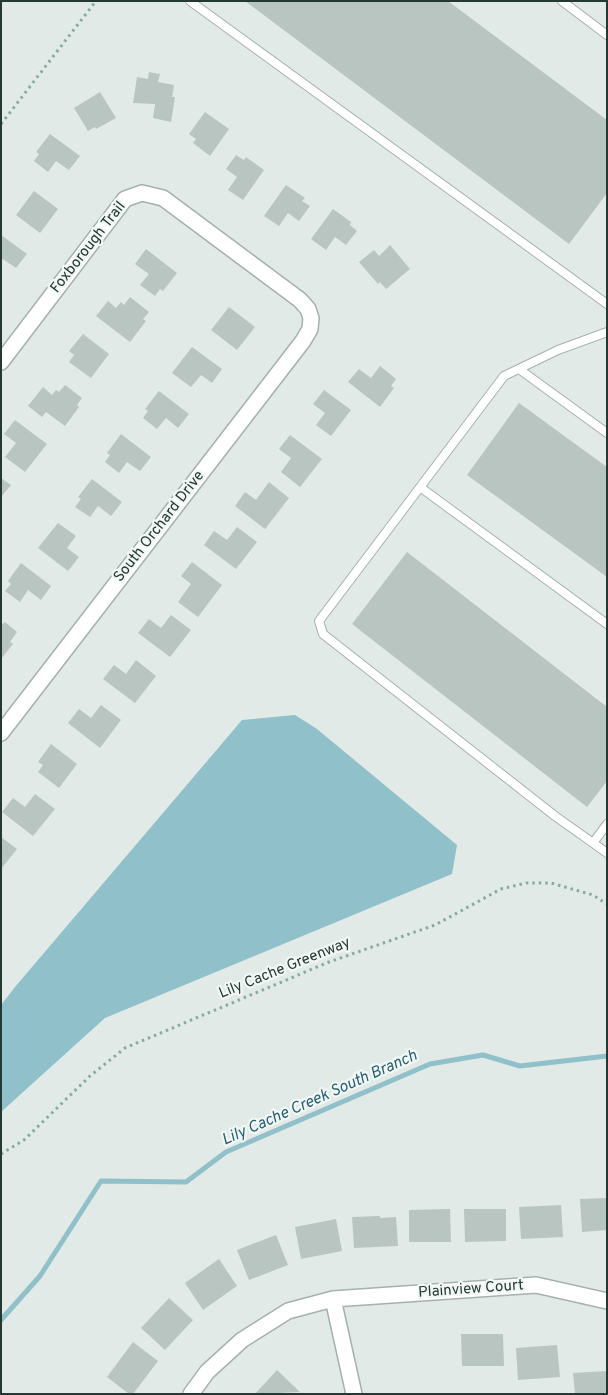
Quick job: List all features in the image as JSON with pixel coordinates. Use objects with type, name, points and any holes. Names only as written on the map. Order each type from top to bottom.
[{"type":"street","name":"Foxborough Trail","points":[[1,362],[125,199],[142,193],[163,198],[178,209],[300,300],[308,308],[311,318]]},
{"type":"street","name":"South Orchard Drive","points":[[1,733],[303,341],[310,329],[311,318]]},
{"type":"street","name":"Plainview Court","points":[[191,1394],[207,1372],[242,1340],[288,1311],[333,1299],[536,1285],[607,1301]]},
{"type":"street","points":[[333,1299],[354,1394]]},
{"type":"lane","points":[[190,1],[607,304]]},
{"type":"lane","points":[[562,1],[607,35]]},
{"type":"lane","points":[[607,332],[558,350],[504,376],[319,621],[324,634],[555,816],[607,853]]},
{"type":"lane","points":[[519,369],[607,433]]},
{"type":"lane","points":[[420,487],[607,624]]},
{"type":"lane","points":[[593,843],[607,824]]},
{"type":"path","points":[[1,124],[96,1]]},
{"type":"path","name":"Lily Cache Greenway","points":[[1,1154],[24,1140],[97,1070],[125,1048],[329,962],[435,925],[501,889],[526,884],[551,883],[579,890],[607,904]]},
{"type":"water","points":[[295,715],[317,729],[457,845],[452,874],[105,1018],[1,1112],[1,1005],[242,720]]},
{"type":"building","points":[[245,1],[448,1],[607,120],[607,193],[569,244]]},
{"type":"building","points":[[149,72],[160,74],[158,82],[174,85],[172,97],[175,97],[171,122],[153,118],[155,104],[133,103],[137,77],[148,79]]},
{"type":"building","points":[[100,92],[116,118],[96,129],[95,127],[88,131],[74,108]]},
{"type":"building","points":[[205,112],[229,129],[210,156],[193,143],[196,139],[189,134]]},
{"type":"building","points":[[50,134],[80,156],[69,170],[56,161],[48,172],[34,161],[39,154],[36,152]]},
{"type":"building","points":[[236,155],[244,160],[246,157],[264,170],[243,200],[228,190],[237,177],[226,169]]},
{"type":"building","points":[[286,185],[305,198],[302,201],[310,206],[299,221],[288,213],[279,226],[264,216]]},
{"type":"building","points":[[34,191],[58,209],[40,233],[16,215]]},
{"type":"building","points":[[333,209],[351,222],[350,225],[357,231],[346,245],[335,237],[326,250],[311,239]]},
{"type":"building","points":[[1,235],[27,254],[16,268],[3,259],[1,261]]},
{"type":"building","points":[[390,245],[410,269],[386,289],[380,282],[378,284],[359,262],[374,250],[379,256]]},
{"type":"building","points":[[146,249],[177,273],[163,291],[160,289],[155,296],[140,285],[149,274],[135,264]]},
{"type":"building","points":[[130,297],[149,312],[143,319],[146,321],[130,342],[96,316],[108,301],[116,308],[121,302],[124,305]]},
{"type":"building","points":[[229,307],[255,327],[237,350],[211,330]]},
{"type":"building","points":[[83,334],[109,354],[91,378],[69,362],[74,355],[69,351]]},
{"type":"building","points":[[192,347],[222,369],[212,383],[201,375],[191,387],[172,373]]},
{"type":"building","points":[[380,366],[396,379],[391,386],[394,388],[380,407],[348,382],[359,369],[371,378]]},
{"type":"building","points":[[65,385],[82,398],[77,405],[79,407],[65,426],[46,412],[42,417],[28,406],[43,387],[52,395],[56,390],[59,392]]},
{"type":"building","points":[[324,390],[351,410],[331,436],[316,425],[325,413],[313,404]]},
{"type":"building","points":[[159,391],[189,414],[178,428],[166,418],[157,429],[143,418],[148,411],[145,409]]},
{"type":"building","points":[[519,403],[607,467],[607,577],[467,475]]},
{"type":"building","points":[[15,420],[47,444],[25,472],[5,457],[16,443],[4,434]]},
{"type":"building","points":[[121,434],[151,457],[140,471],[127,462],[119,473],[105,462],[110,455],[107,453]]},
{"type":"building","points":[[290,435],[322,459],[300,487],[281,472],[291,458],[279,449]]},
{"type":"building","points":[[1,478],[11,485],[1,497]]},
{"type":"building","points":[[92,479],[122,502],[111,516],[98,506],[90,517],[75,507],[81,499],[78,497]]},
{"type":"building","points":[[269,482],[289,498],[265,529],[235,506],[245,492],[256,500]]},
{"type":"building","points":[[58,523],[76,536],[67,548],[79,557],[68,571],[38,548]]},
{"type":"building","points":[[237,527],[257,542],[236,569],[204,545],[214,531],[227,540]]},
{"type":"building","points":[[407,552],[607,707],[607,781],[587,807],[352,624]]},
{"type":"building","points":[[192,562],[222,585],[198,617],[178,602],[191,584],[181,576]]},
{"type":"building","points":[[21,563],[51,586],[41,600],[28,590],[20,602],[5,591],[11,584],[8,581]]},
{"type":"building","points":[[171,615],[191,630],[170,657],[138,633],[149,619],[161,628]]},
{"type":"building","points":[[5,622],[17,632],[10,642],[13,644],[1,659],[1,623]]},
{"type":"building","points":[[136,660],[156,676],[135,703],[103,679],[114,665],[126,674]]},
{"type":"building","points":[[101,705],[121,720],[100,748],[68,723],[79,709],[91,718]]},
{"type":"building","points":[[51,744],[77,764],[59,788],[38,772],[43,765],[38,762]]},
{"type":"building","points":[[35,794],[55,809],[33,836],[2,812],[13,798],[25,807]]},
{"type":"building","points":[[1,837],[17,849],[1,869]]},
{"type":"building","points":[[607,1198],[607,1230],[582,1232],[580,1199]]},
{"type":"building","points":[[561,1205],[563,1237],[521,1239],[519,1207]]},
{"type":"building","points":[[450,1209],[451,1242],[409,1242],[409,1210]]},
{"type":"building","points":[[464,1209],[506,1209],[506,1241],[465,1242]]},
{"type":"building","points":[[380,1216],[380,1218],[396,1217],[398,1246],[354,1248],[352,1217]]},
{"type":"building","points":[[336,1219],[342,1251],[301,1259],[295,1227]]},
{"type":"building","points":[[276,1235],[288,1265],[249,1280],[237,1250]]},
{"type":"building","points":[[219,1259],[237,1286],[203,1310],[185,1283]]},
{"type":"building","points":[[169,1298],[193,1320],[165,1350],[141,1328]]},
{"type":"building","points":[[461,1334],[503,1334],[504,1366],[462,1366]]},
{"type":"building","points":[[133,1342],[158,1361],[133,1394],[129,1394],[107,1377]]},
{"type":"building","points":[[557,1345],[560,1377],[518,1380],[516,1348]]},
{"type":"building","points":[[277,1370],[300,1392],[255,1394]]},
{"type":"building","points":[[607,1371],[607,1394],[575,1394],[573,1373]]},
{"type":"waterway","name":"Lily Cache Creek South Branch","points":[[1,1320],[40,1276],[101,1181],[186,1182],[226,1152],[430,1064],[483,1055],[520,1066],[607,1056]]}]
